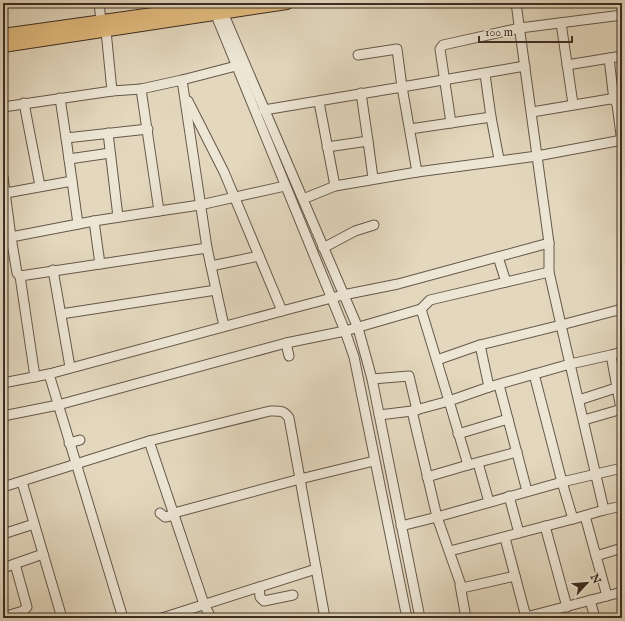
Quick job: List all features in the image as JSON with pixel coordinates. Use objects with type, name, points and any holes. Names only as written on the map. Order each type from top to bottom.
[{"type":"main road","points":[[3,46],[104,26],[219,7],[287,3]]},
{"type":"main road","points":[[3,34],[104,26]]},
{"type":"street","points":[[99,3],[104,26],[112,91]]},
{"type":"street","points":[[516,3],[532,112],[548,243],[549,272],[597,474],[604,510]]},
{"type":"street","points":[[219,7],[236,66],[332,298],[345,331],[357,369],[374,461],[407,618]]},
{"type":"street","points":[[219,7],[358,328],[372,379],[420,618]]},
{"type":"street","points":[[451,123],[440,49],[443,45],[520,28],[622,15]]},
{"type":"street","points":[[561,23],[573,104]]},
{"type":"street","points":[[358,55],[397,49],[417,172]]},
{"type":"street","points":[[567,65],[622,56]]},
{"type":"street","points":[[303,199],[335,186],[374,178],[537,156],[617,141],[620,139],[621,135],[620,118],[617,104],[614,100],[609,58]]},
{"type":"street","points":[[3,107],[112,91],[141,89],[236,66]]},
{"type":"street","points":[[264,110],[319,102],[361,93],[485,74],[525,66]]},
{"type":"street","points":[[485,74],[491,117],[500,160]]},
{"type":"street","points":[[182,80],[207,248],[224,326]]},
{"type":"street","points":[[141,89],[160,211]]},
{"type":"street","points":[[361,93],[374,178]]},
{"type":"street","points":[[184,94],[224,172],[282,311]]},
{"type":"street","points":[[60,98],[78,224]]},
{"type":"street","points":[[532,112],[573,104],[614,100]]},
{"type":"street","points":[[319,102],[335,186]]},
{"type":"street","points":[[24,103],[40,186]]},
{"type":"street","points":[[410,129],[491,117]]},
{"type":"street","points":[[66,138],[148,128]]},
{"type":"street","points":[[108,133],[118,217]]},
{"type":"street","points":[[327,147],[368,141]]},
{"type":"street","points":[[69,159],[110,153]]},
{"type":"street","points":[[3,179],[6,193],[10,238],[17,273],[20,276],[35,377]]},
{"type":"street","points":[[6,193],[72,181]]},
{"type":"street","points":[[10,238],[94,220],[200,205],[285,186]]},
{"type":"street","points":[[94,220],[100,264]]},
{"type":"street","points":[[323,248],[355,231],[374,224]]},
{"type":"street","points":[[3,383],[49,374],[224,326],[343,295],[398,284],[548,243]]},
{"type":"street","points":[[20,276],[207,248]]},
{"type":"street","points":[[211,266],[259,256]]},
{"type":"street","points":[[498,257],[506,282]]},
{"type":"street","points":[[53,270],[70,367]]},
{"type":"street","points":[[3,416],[58,405],[286,343],[358,328],[421,309],[430,300],[549,272]]},
{"type":"street","points":[[61,314],[216,290]]},
{"type":"street","points":[[421,309],[468,465]]},
{"type":"street","points":[[437,360],[480,345],[622,309]]},
{"type":"street","points":[[286,343],[289,356]]},
{"type":"street","points":[[480,345],[494,386],[508,419],[527,491]]},
{"type":"street","points":[[379,415],[415,410],[449,401],[534,374],[622,352]]},
{"type":"street","points":[[584,420],[621,409],[620,387],[611,355]]},
{"type":"street","points":[[49,374],[75,464],[123,618]]},
{"type":"street","points":[[534,374],[573,519]]},
{"type":"street","points":[[372,379],[409,376],[427,477],[437,517],[450,551],[460,585],[466,618]]},
{"type":"street","points":[[579,400],[620,387]]},
{"type":"street","points":[[3,487],[149,441],[279,411],[285,413],[288,418],[300,479],[325,618]]},
{"type":"street","points":[[458,434],[508,419]]},
{"type":"street","points":[[69,443],[80,440]]},
{"type":"street","points":[[149,441],[204,604],[211,618]]},
{"type":"street","points":[[427,477],[517,452]]},
{"type":"street","points":[[160,513],[164,517],[233,494],[374,461]]},
{"type":"street","points":[[478,462],[489,502]]},
{"type":"street","points":[[401,526],[527,491],[622,468]]},
{"type":"street","points":[[22,482],[62,618]]},
{"type":"street","points":[[509,496],[519,533]]},
{"type":"street","points":[[450,551],[505,538],[622,506]]},
{"type":"street","points":[[585,516],[607,596]]},
{"type":"street","points":[[3,534],[34,524]]},
{"type":"street","points":[[545,526],[567,607]]},
{"type":"street","points":[[505,538],[524,618],[551,615],[567,607],[622,592]]},
{"type":"street","points":[[596,556],[622,548]]},
{"type":"street","points":[[3,568],[43,554]]},
{"type":"street","points":[[3,617],[23,611],[27,607],[15,564]]},
{"type":"street","points":[[162,618],[316,569]]},
{"type":"street","points":[[460,585],[465,589],[515,576]]},
{"type":"street","points":[[259,587],[260,597],[264,601],[293,595]]},
{"type":"street","points":[[590,600],[595,618]]}]
